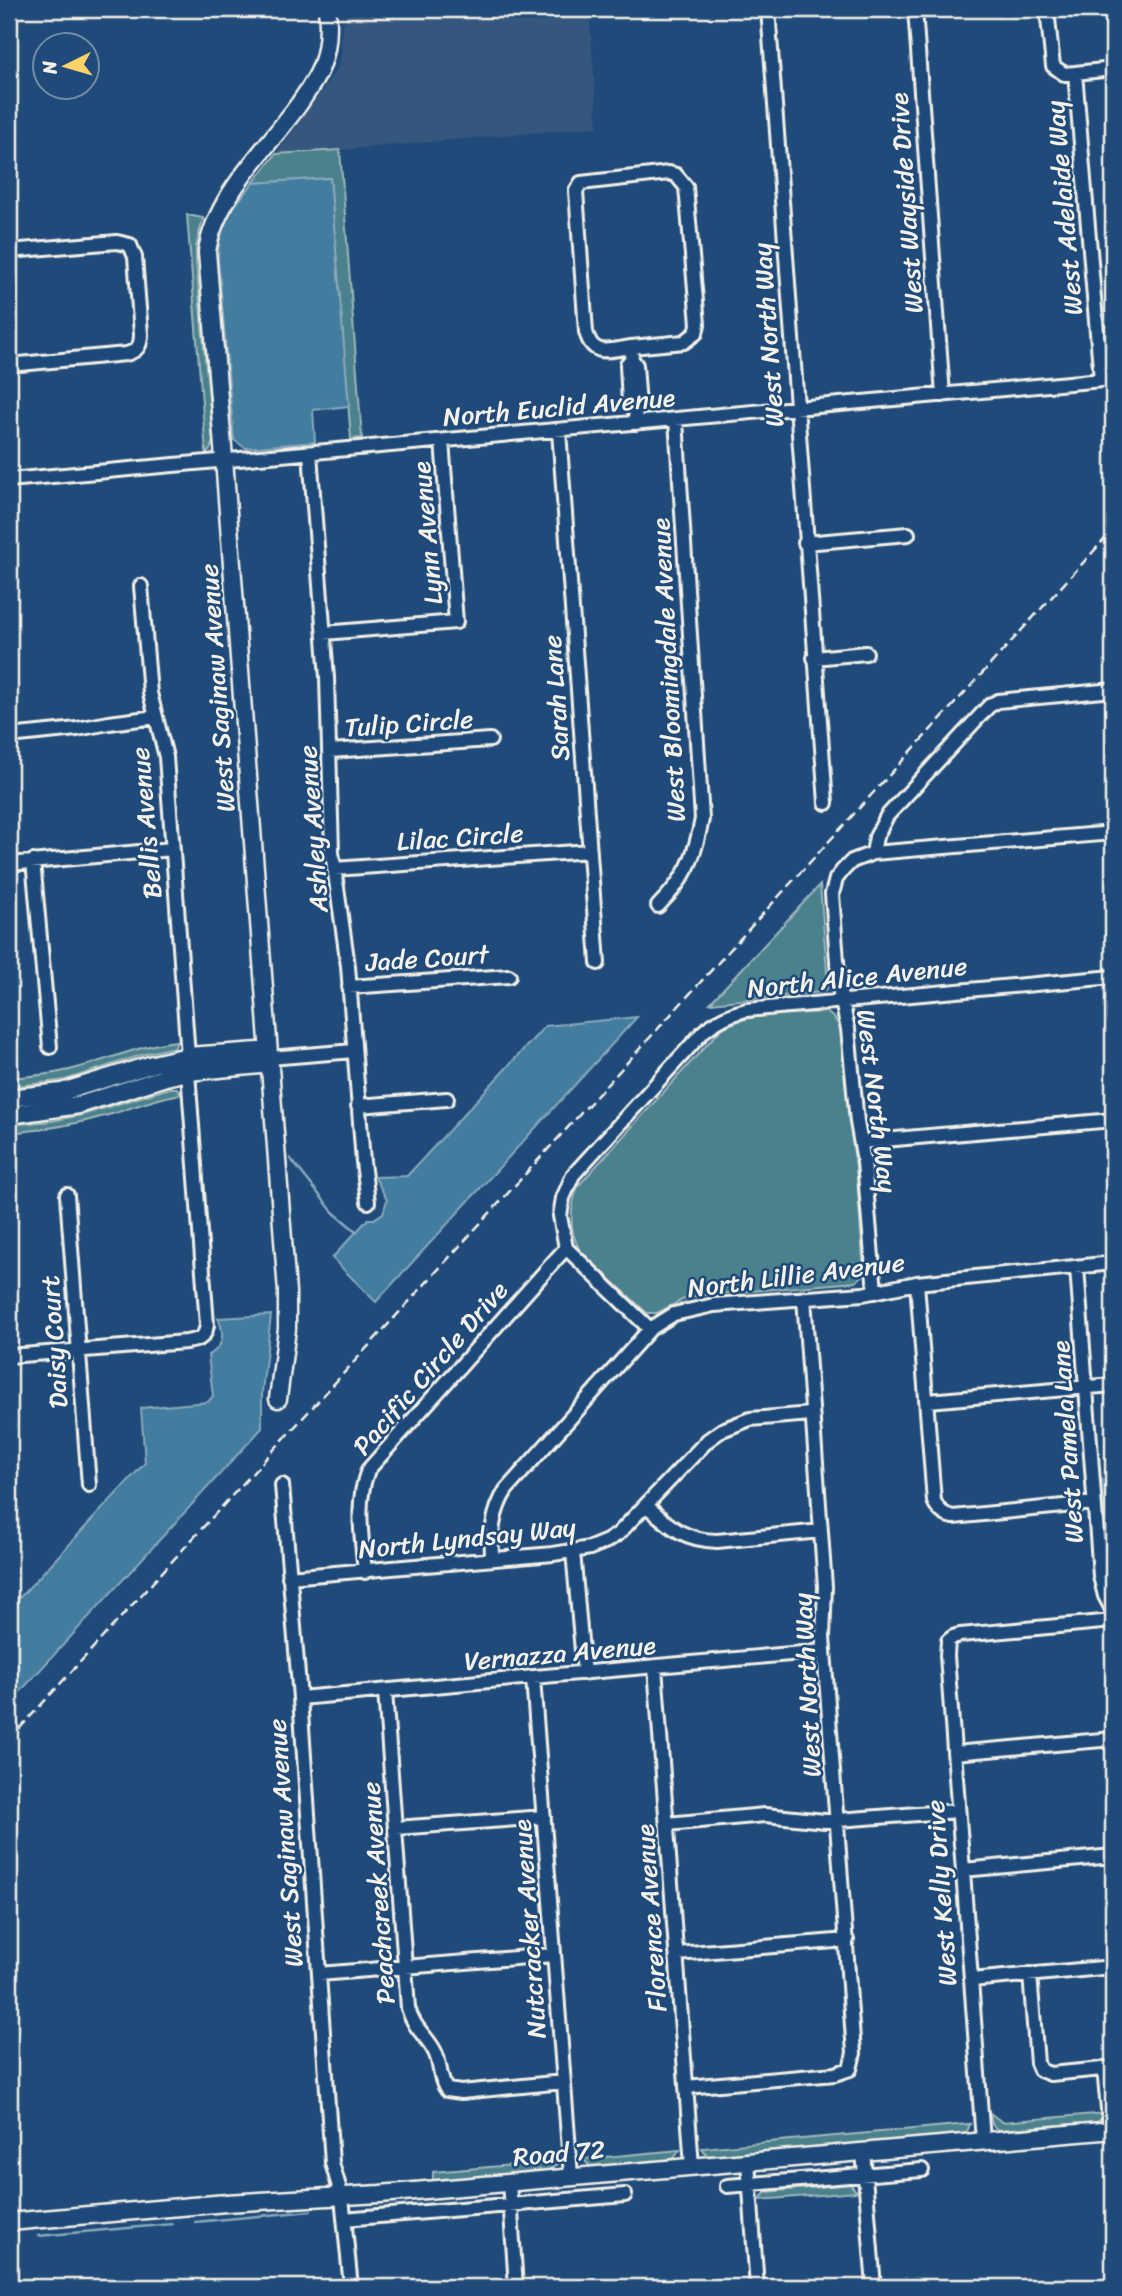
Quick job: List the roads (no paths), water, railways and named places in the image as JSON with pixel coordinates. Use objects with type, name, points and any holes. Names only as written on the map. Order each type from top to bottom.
[{"type":"street","name":"West Saginaw Avenue","points":[[278,1399],[288,1311],[206,252],[209,236],[223,203],[290,117],[315,79],[326,50],[327,9]]},
{"type":"street","name":"West North Way","points":[[768,9],[826,803]]},
{"type":"street","name":"West Wayside Drive","points":[[915,9],[943,395]]},
{"type":"street","name":"West Adelaide Way","points":[[1047,9],[1053,66],[1064,74],[1076,73],[1107,379]]},
{"type":"street","points":[[1076,73],[1113,69]]},
{"type":"street","points":[[669,173],[676,175],[686,187],[698,324],[696,333],[684,342],[631,353],[600,351],[594,349],[589,342],[586,332],[576,191],[581,183],[669,173]]},
{"type":"street","points":[[9,251],[117,242],[130,245],[135,257],[141,334],[138,348],[126,354],[9,365]]},
{"type":"street","points":[[631,353],[636,365],[639,404],[635,410],[636,423]]},
{"type":"street","name":"North Euclid Avenue","points":[[9,480],[1107,379]]},
{"type":"street","name":"West Bloomingdale Avenue","points":[[658,906],[674,890],[688,869],[697,845],[702,819],[676,420]]},
{"type":"street","name":"Sarah Lane","points":[[559,430],[598,963]]},
{"type":"street","name":"Lynn Avenue","points":[[324,633],[456,622],[442,441]]},
{"type":"street","name":"Ashley Avenue","points":[[310,453],[324,633],[334,869],[349,987],[368,1202]]},
{"type":"street","points":[[806,542],[908,534]]},
{"type":"street","name":"Bellis Avenue","points":[[77,1351],[186,1342],[202,1338],[208,1325],[166,757],[148,680],[141,586]]},
{"type":"street","points":[[814,658],[866,653]]},
{"type":"street","points":[[1113,690],[998,701],[989,706],[887,817],[876,837],[873,853],[1113,834]]},
{"type":"street","points":[[9,736],[156,717]]},
{"type":"street","name":"Tulip Circle","points":[[330,751],[490,740]]},
{"type":"street","points":[[9,863],[172,849]]},
{"type":"street","name":"Lilac Circle","points":[[334,869],[590,851]]},
{"type":"street","name":"West North Way","points":[[873,853],[852,861],[836,879],[833,887],[841,1000],[848,1029],[875,1292]]},
{"type":"street","points":[[33,861],[50,1047]]},
{"type":"street","name":"Jade Court","points":[[349,987],[509,976]]},
{"type":"street","name":"North Alice Avenue","points":[[566,1248],[560,1216],[563,1198],[573,1175],[704,1031],[730,1014],[841,1000],[1113,977]]},
{"type":"street","points":[[9,1098],[62,1092],[153,1064],[260,1065],[270,1058],[354,1051]]},
{"type":"street","points":[[9,1115],[79,1105],[142,1084],[188,1064]]},
{"type":"street","points":[[31,1113],[35,1103],[80,1094],[89,1085]]},
{"type":"street","points":[[358,1106],[447,1100]]},
{"type":"street","points":[[861,1142],[1113,1120]]},
{"type":"street","name":"Daisy Court","points":[[66,1195],[89,1485]]},
{"type":"street","points":[[566,1248],[650,1329]]},
{"type":"street","name":"Pacific Circle Drive","points":[[365,1572],[360,1501],[362,1484],[368,1470],[566,1248]]},
{"type":"street","name":"North Lillie Avenue","points":[[492,1559],[493,1518],[497,1504],[506,1490],[650,1329],[674,1314],[698,1307],[875,1292],[917,1283],[1113,1264]]},
{"type":"street","name":"West Pamela Lane","points":[[1077,1267],[1100,1576],[1105,1596],[1113,1611]]},
{"type":"street","points":[[917,1283],[934,1501],[942,1513],[953,1517],[1094,1503]]},
{"type":"street","name":"West North Way","points":[[686,2087],[835,2074],[850,2069],[854,2053],[824,1651],[825,1587],[804,1298]]},
{"type":"street","points":[[9,1356],[77,1351]]},
{"type":"street","points":[[928,1401],[1113,1385]]},
{"type":"street","name":"North Lyndsay Way","points":[[289,1577],[573,1552],[607,1541],[626,1526],[698,1450],[722,1430],[750,1419],[811,1414]]},
{"type":"street","name":"West Saginaw Avenue","points":[[282,1485],[300,1698],[332,2162],[342,2197],[351,2287]]},
{"type":"street","points":[[647,1506],[674,1529],[700,1541],[821,1531]]},
{"type":"street","points":[[573,1552],[584,1673]]},
{"type":"street","name":"West Kelly Drive","points":[[983,2141],[946,1648],[948,1641],[961,1634],[1113,1621]]},
{"type":"street","name":"Vernazza Avenue","points":[[300,1698],[824,1651]]},
{"type":"street","name":"Florence Avenue","points":[[655,1667],[692,2166]]},
{"type":"street","name":"Nutcracker Avenue","points":[[533,1678],[571,2176]]},
{"type":"street","name":"Peachcreek Avenue","points":[[385,1691],[411,2020],[436,2054],[443,2085],[447,2090],[461,2092],[563,2082]]},
{"type":"street","points":[[954,1753],[1113,1739]]},
{"type":"street","points":[[667,1824],[765,1815],[813,1821],[958,1811]]},
{"type":"street","points":[[396,1828],[544,1817]]},
{"type":"street","points":[[963,1870],[1113,1856]]},
{"type":"street","points":[[677,1954],[846,1940]]},
{"type":"street","points":[[319,1974],[553,1955]]},
{"type":"street","points":[[971,1980],[1113,1967]]},
{"type":"street","points":[[1030,1974],[1037,2063],[1040,2070],[1050,2074],[1109,2068],[1112,2130]]},
{"type":"street","name":"Road 72","points":[[9,2222],[226,2203],[342,2197],[1112,2130]]},
{"type":"street","points":[[863,2151],[874,2287]]},
{"type":"street","points":[[748,2161],[757,2287]]},
{"type":"street","points":[[727,2186],[922,2170]]},
{"type":"street","points":[[509,2182],[516,2287]]},
{"type":"street","points":[[344,2219],[625,2195]]},
{"type":"waterway","points":[[290,1158],[333,1212],[357,1232]]},
{"type":"waterway","points":[[195,2222],[311,2211]]},
{"type":"waterway","points":[[38,2236],[173,2224]]},
{"type":"railway","points":[[9,1740],[1113,530]]}]
